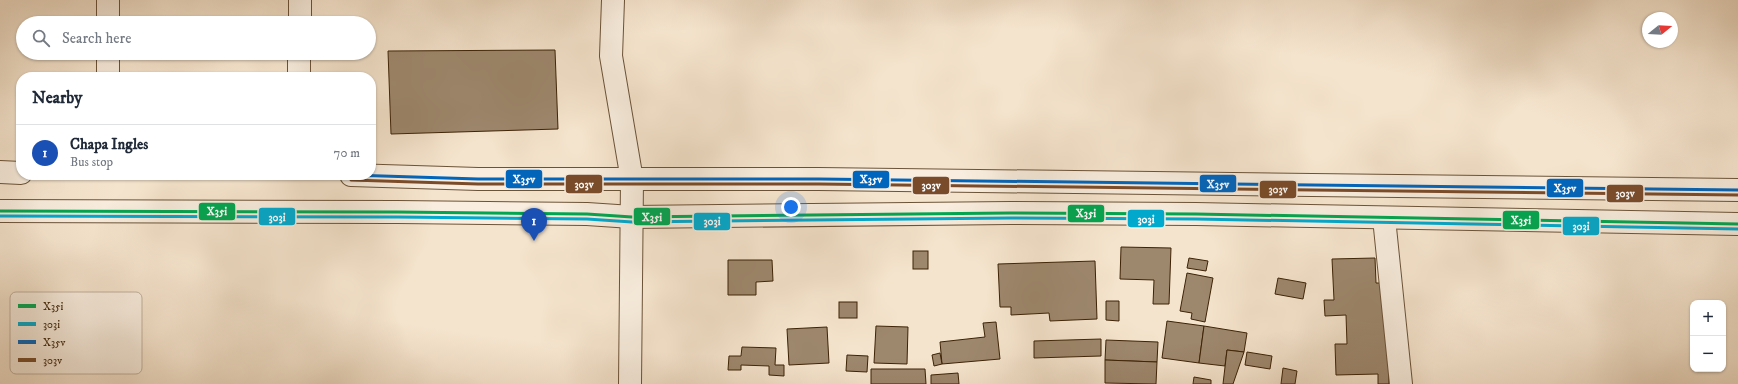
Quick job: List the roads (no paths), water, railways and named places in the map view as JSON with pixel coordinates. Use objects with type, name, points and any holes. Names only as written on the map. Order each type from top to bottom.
[{"type":"street","points":[[108,0],[108,16]]},
{"type":"street","points":[[300,0],[300,16]]},
{"type":"street","points":[[613,0],[611,56],[632,180],[630,384]]},
{"type":"street","points":[[108,60],[108,72]]},
{"type":"street","points":[[299,60],[299,72]]},
{"type":"street","points":[[0,172],[16,173]]},
{"type":"street","points":[[376,176],[478,179],[819,179],[1738,190]]},
{"type":"street","points":[[0,211],[414,212],[587,214],[632,217],[1018,213],[1738,224]]},
{"type":"street","points":[[1384,218],[1401,384]]},
{"type":"place","name":"Chapa Ingles","points":[[534,241]]}]
